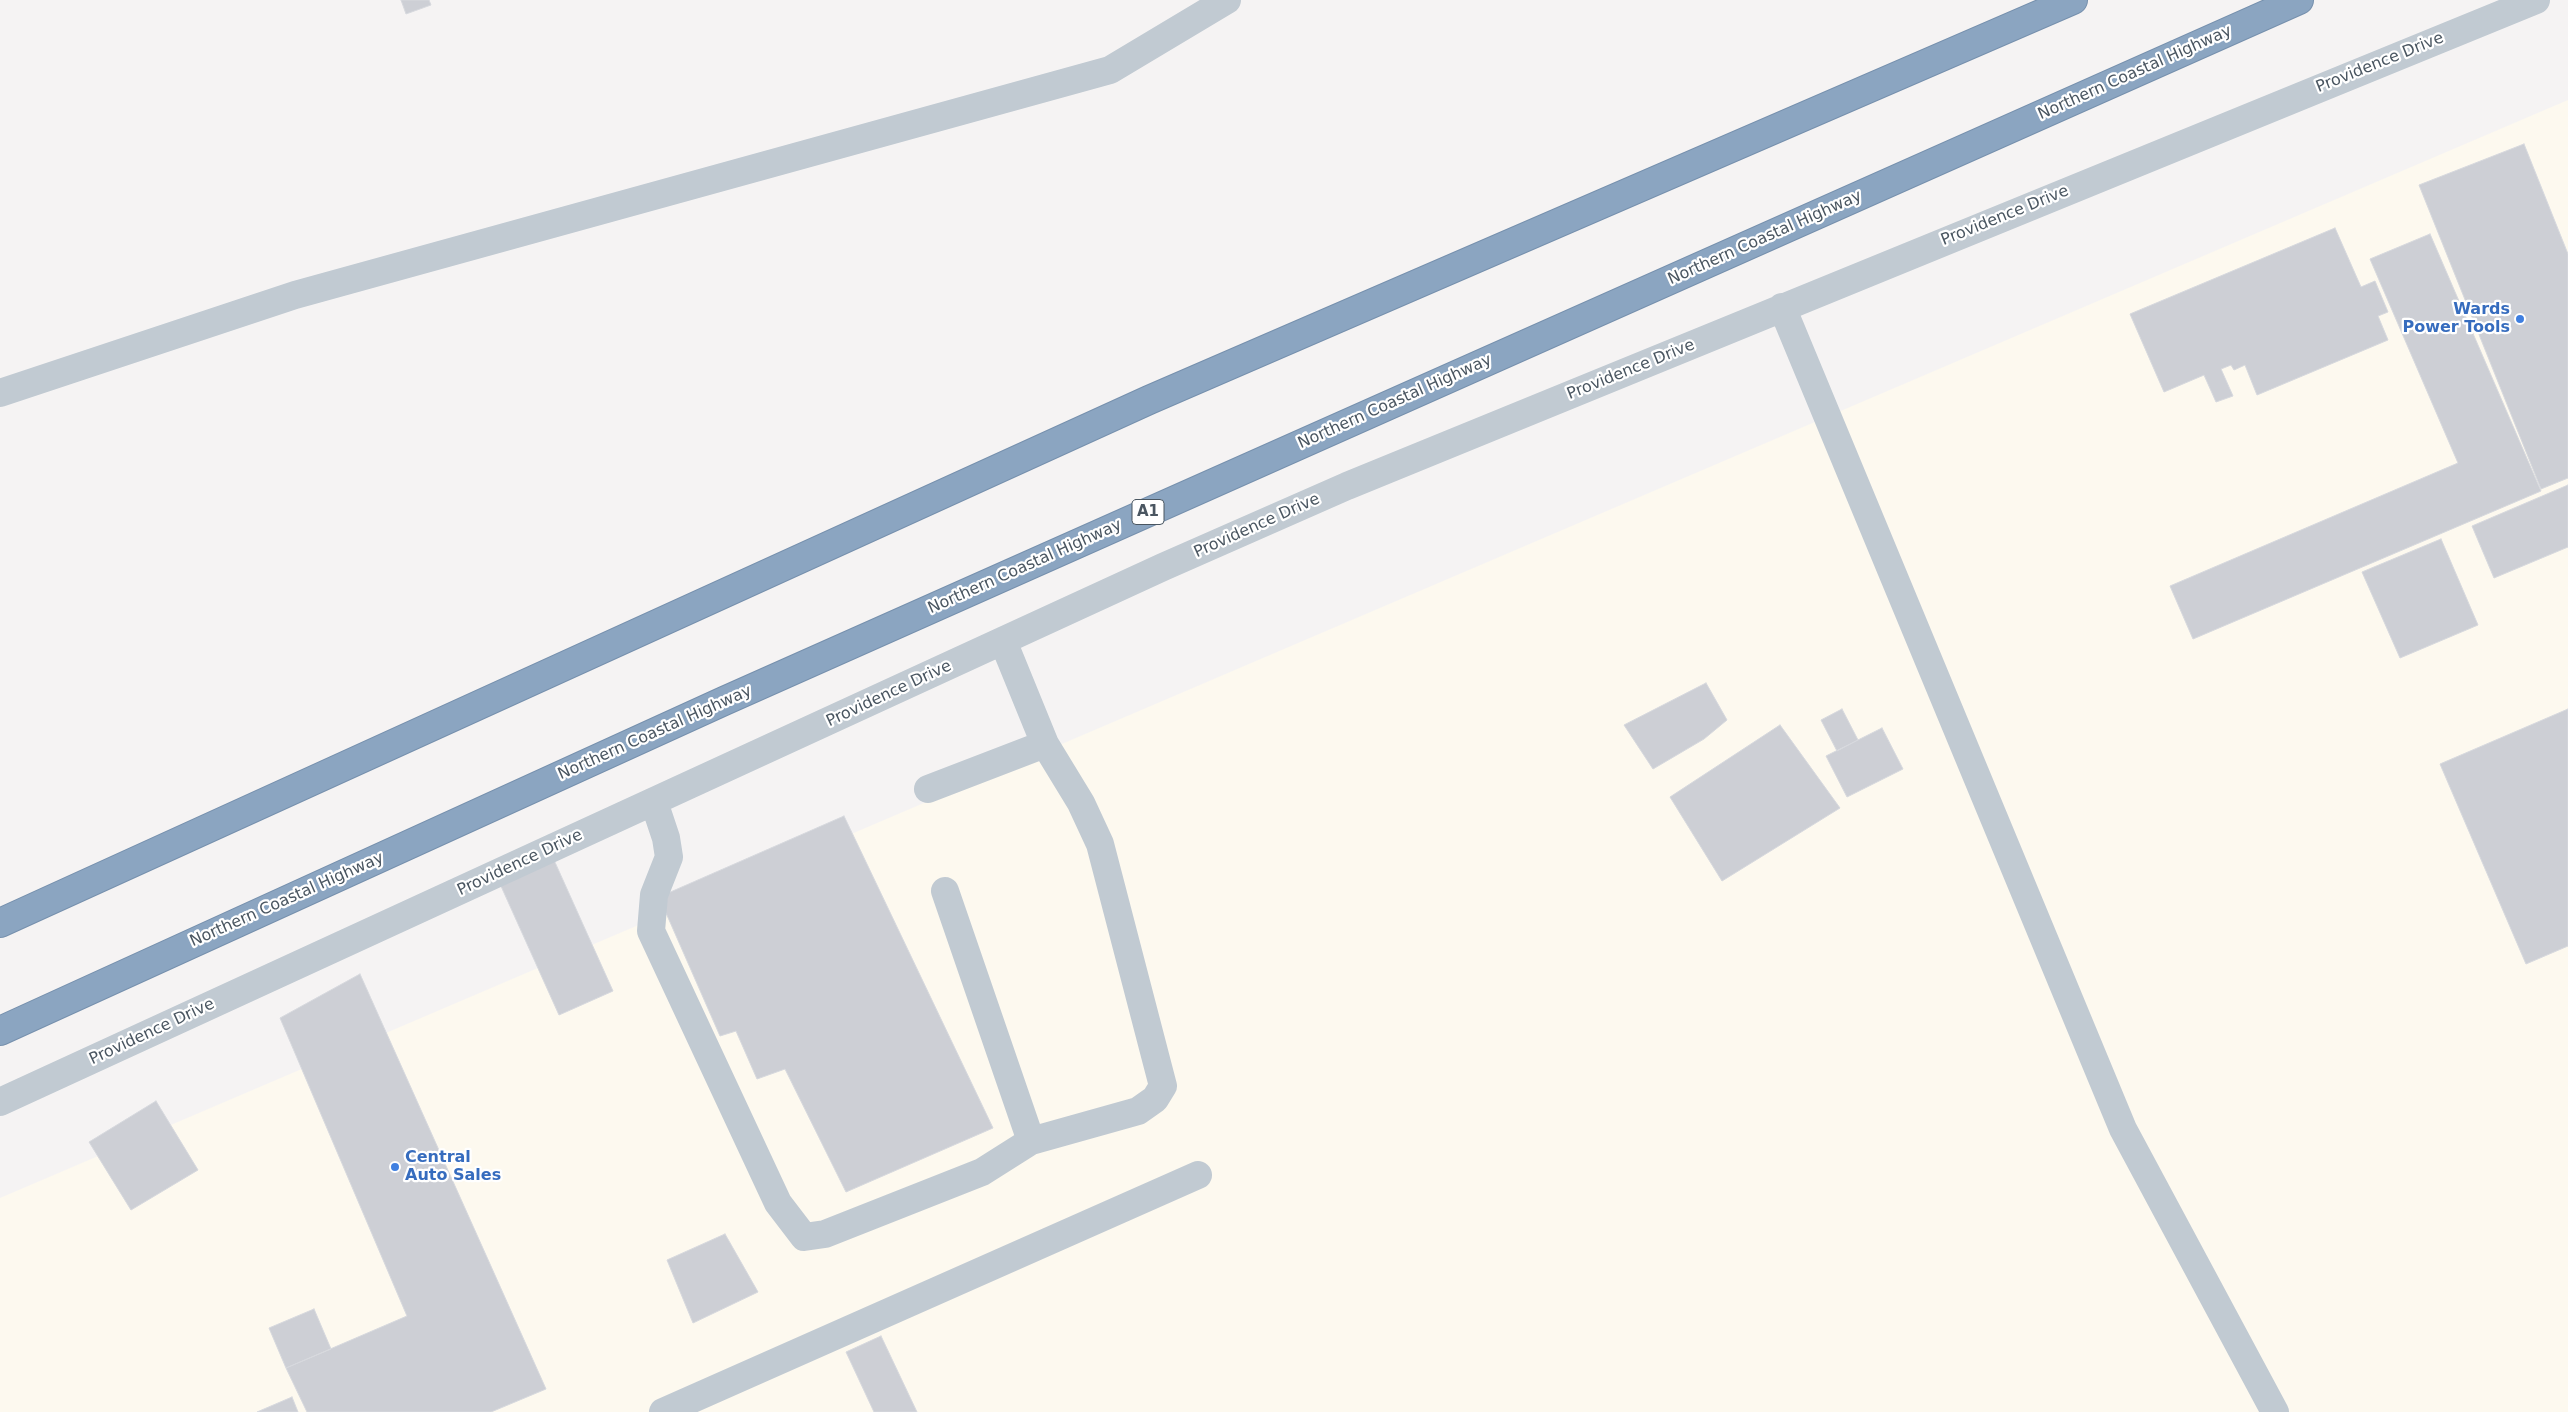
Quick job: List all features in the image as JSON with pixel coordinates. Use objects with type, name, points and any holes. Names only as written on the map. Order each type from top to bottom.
[{"type":"highway","points":[[0,923],[1149,400],[2072,0]]},
{"type":"highway","name":"Northern Coastal Highway","points":[[0,1031],[724,701],[2299,0]]},
{"type":"street","points":[[0,393],[296,295],[1110,70],[1227,0]]},
{"type":"street","name":"Providence Drive","points":[[0,1102],[1163,567],[1347,486],[2536,0]]},
{"type":"street","points":[[1782,307],[2122,1129],[2275,1412]]},
{"type":"street","points":[[654,802],[666,838],[669,857],[654,895],[651,931],[778,1204],[804,1236],[825,1234],[982,1172],[1031,1141],[1138,1111],[1156,1099],[1163,1086],[1100,844],[1081,803],[1044,744],[1003,641]]},
{"type":"street","points":[[928,789],[1044,744]]},
{"type":"street","points":[[945,891],[1031,1141]]},
{"type":"street","points":[[663,1412],[1198,1175]]},
{"type":"shaded area","points":[[2568,100],[2568,1412],[0,1412],[0,1198]]},
{"type":"building","points":[[401,0],[429,0],[431,5],[406,14]]},
{"type":"building","name":"Wards Power Tools","points":[[2524,144],[2568,254],[2568,478],[2541,489],[2419,185]]},
{"type":"building","points":[[2335,228],[2361,287],[2375,281],[2388,312],[2378,316],[2388,340],[2257,395],[2245,365],[2234,370],[2231,365],[2221,369],[2233,396],[2216,402],[2204,375],[2164,392],[2130,314]]},
{"type":"building","points":[[2430,234],[2541,491],[2193,639],[2170,586],[2458,463],[2370,259]]},
{"type":"building","points":[[2568,485],[2568,547],[2494,578],[2472,526]]},
{"type":"building","points":[[2441,539],[2478,625],[2400,658],[2362,572]]},
{"type":"building","points":[[1706,683],[1727,720],[1704,739],[1653,769],[1624,725]]},
{"type":"building","points":[[1842,709],[1858,740],[1837,751],[1821,720]]},
{"type":"building","points":[[2568,709],[2568,946],[2526,964],[2440,764]]},
{"type":"building","points":[[1780,725],[1840,808],[1722,881],[1670,797]]},
{"type":"building","points":[[1882,728],[1903,769],[1847,797],[1826,756]]},
{"type":"building","points":[[844,816],[993,1128],[846,1192],[785,1069],[757,1079],[736,1031],[720,1036],[659,897]]},
{"type":"building","points":[[554,860],[613,991],[559,1015],[500,884]]},
{"type":"building","name":"Central Auto Sales","points":[[360,974],[546,1389],[491,1412],[307,1412],[286,1368],[407,1316],[280,1018]]},
{"type":"building","points":[[156,1101],[198,1170],[131,1210],[89,1142]]},
{"type":"building","points":[[725,1234],[758,1292],[693,1323],[667,1260]]},
{"type":"building","points":[[314,1309],[331,1349],[286,1368],[269,1328]]},
{"type":"building","points":[[881,1336],[917,1412],[874,1412],[846,1352]]},
{"type":"building","points":[[292,1397],[298,1412],[257,1412]]},
{"type":"place","name":"Wards Power Tools","points":[[2520,319]]},
{"type":"place","name":"Central Auto Sales","points":[[395,1167]]}]
